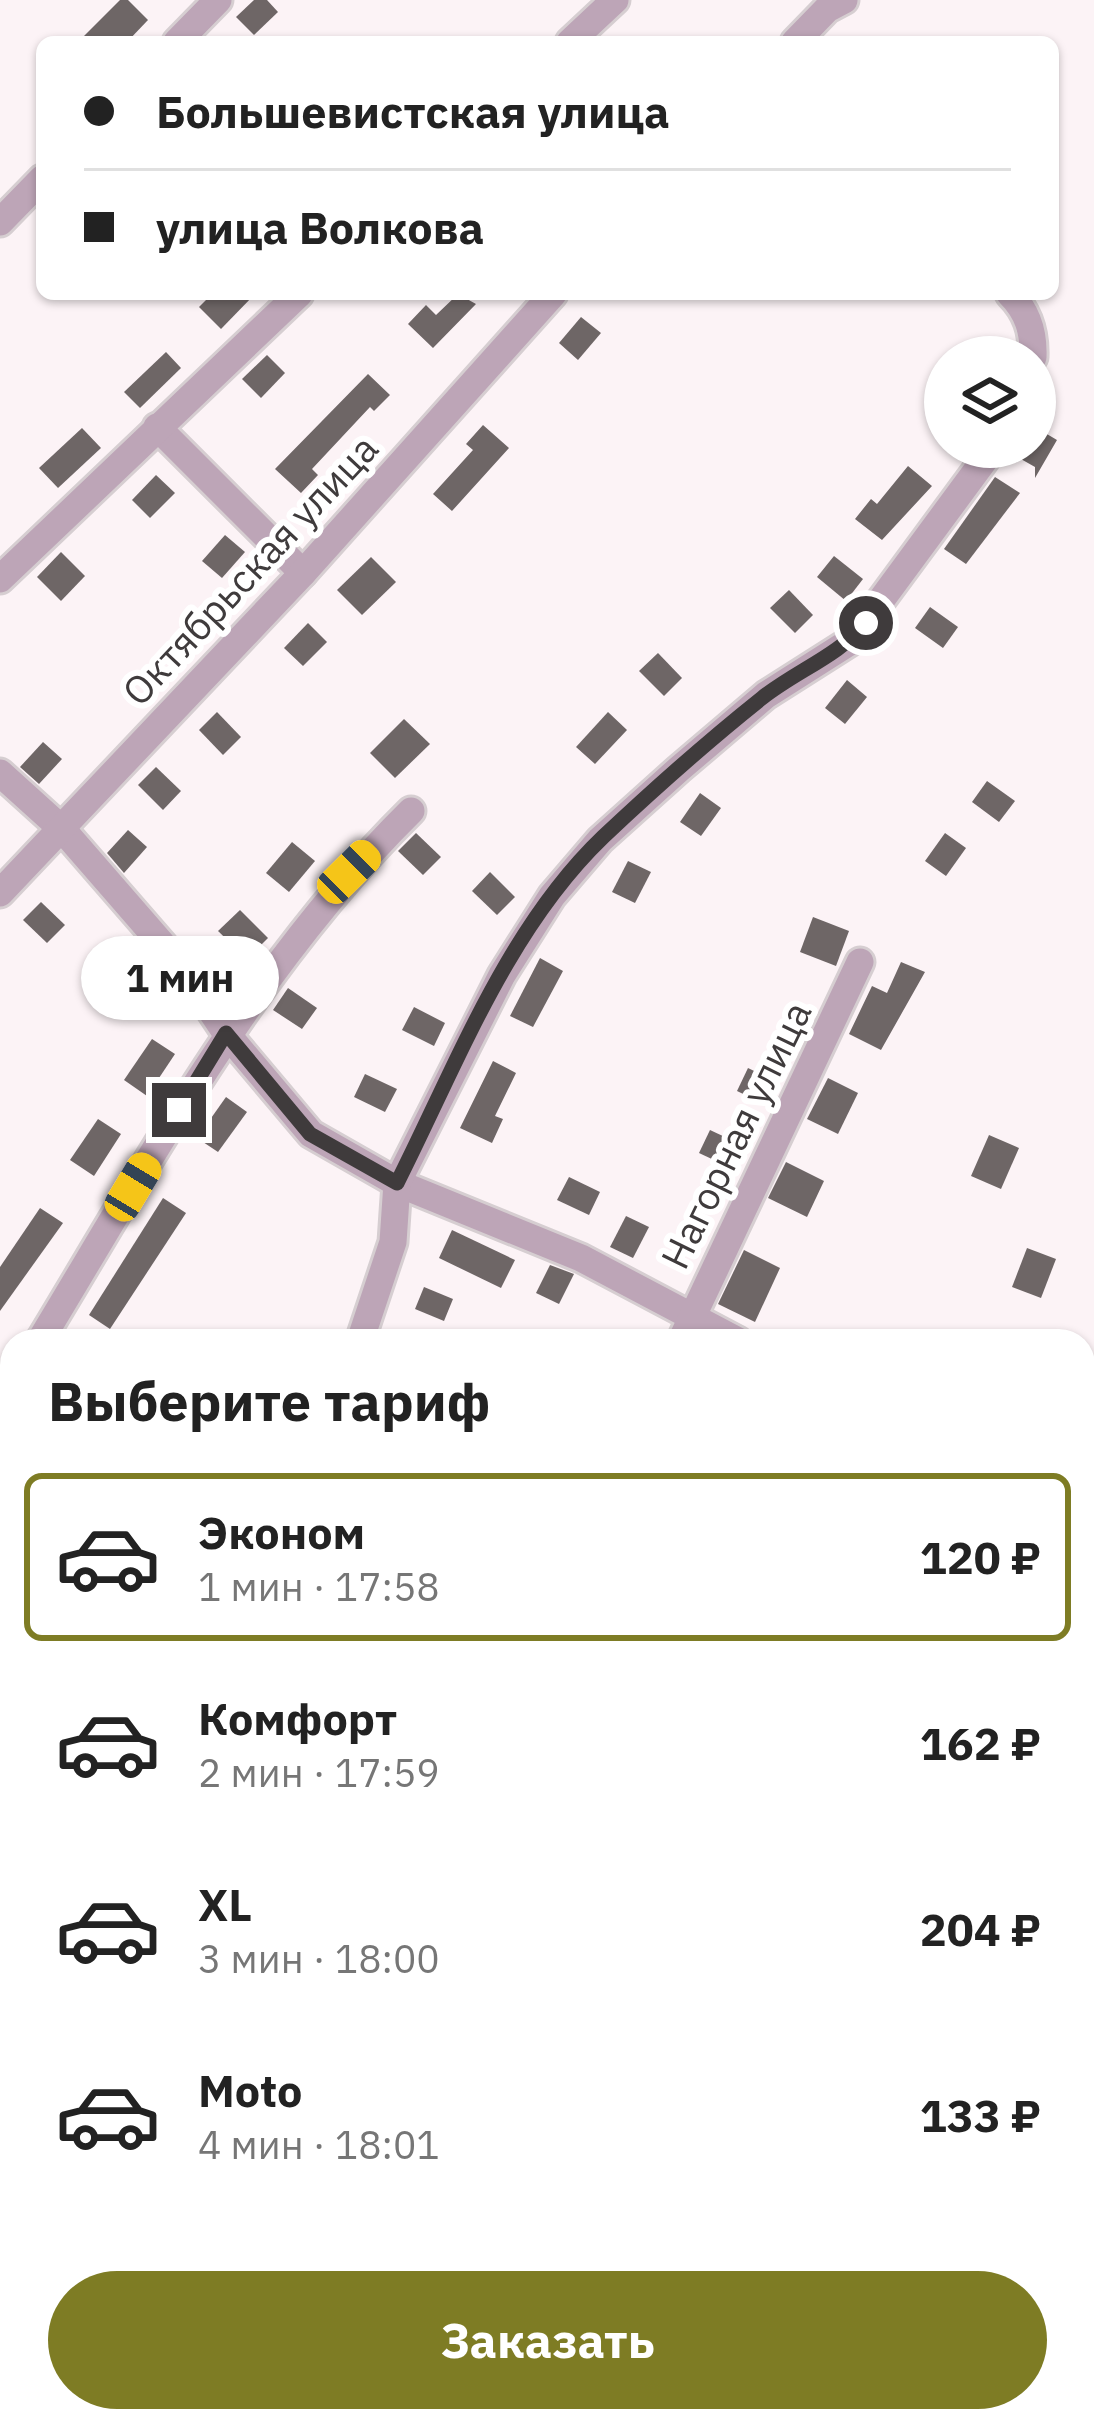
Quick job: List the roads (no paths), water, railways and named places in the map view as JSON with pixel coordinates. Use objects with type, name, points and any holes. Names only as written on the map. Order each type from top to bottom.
[{"type":"street","points":[[183,36],[218,0]]},
{"type":"street","points":[[576,36],[615,0]]},
{"type":"street","points":[[802,36],[831,3]]},
{"type":"street","points":[[0,222],[36,185]]},
{"type":"street","points":[[0,579],[293,300]]},
{"type":"street","name":"Октябрьская улица","points":[[0,893],[303,573],[548,300]]},
{"type":"street","points":[[1016,300],[1034,336]]},
{"type":"street","points":[[157,427],[303,573]]},
{"type":"street","points":[[364,1329],[392,1241],[397,1183],[502,975],[552,896],[600,840],[731,724],[851,640],[978,468]]},
{"type":"street","points":[[0,773],[63,830],[182,967],[226,1033],[310,1134],[397,1183],[581,1258],[686,1329]]},
{"type":"street","points":[[47,1329],[226,1033],[349,872],[411,811]]},
{"type":"street","name":"Нагорная улица","points":[[686,1329],[783,1134],[860,962]]}]
